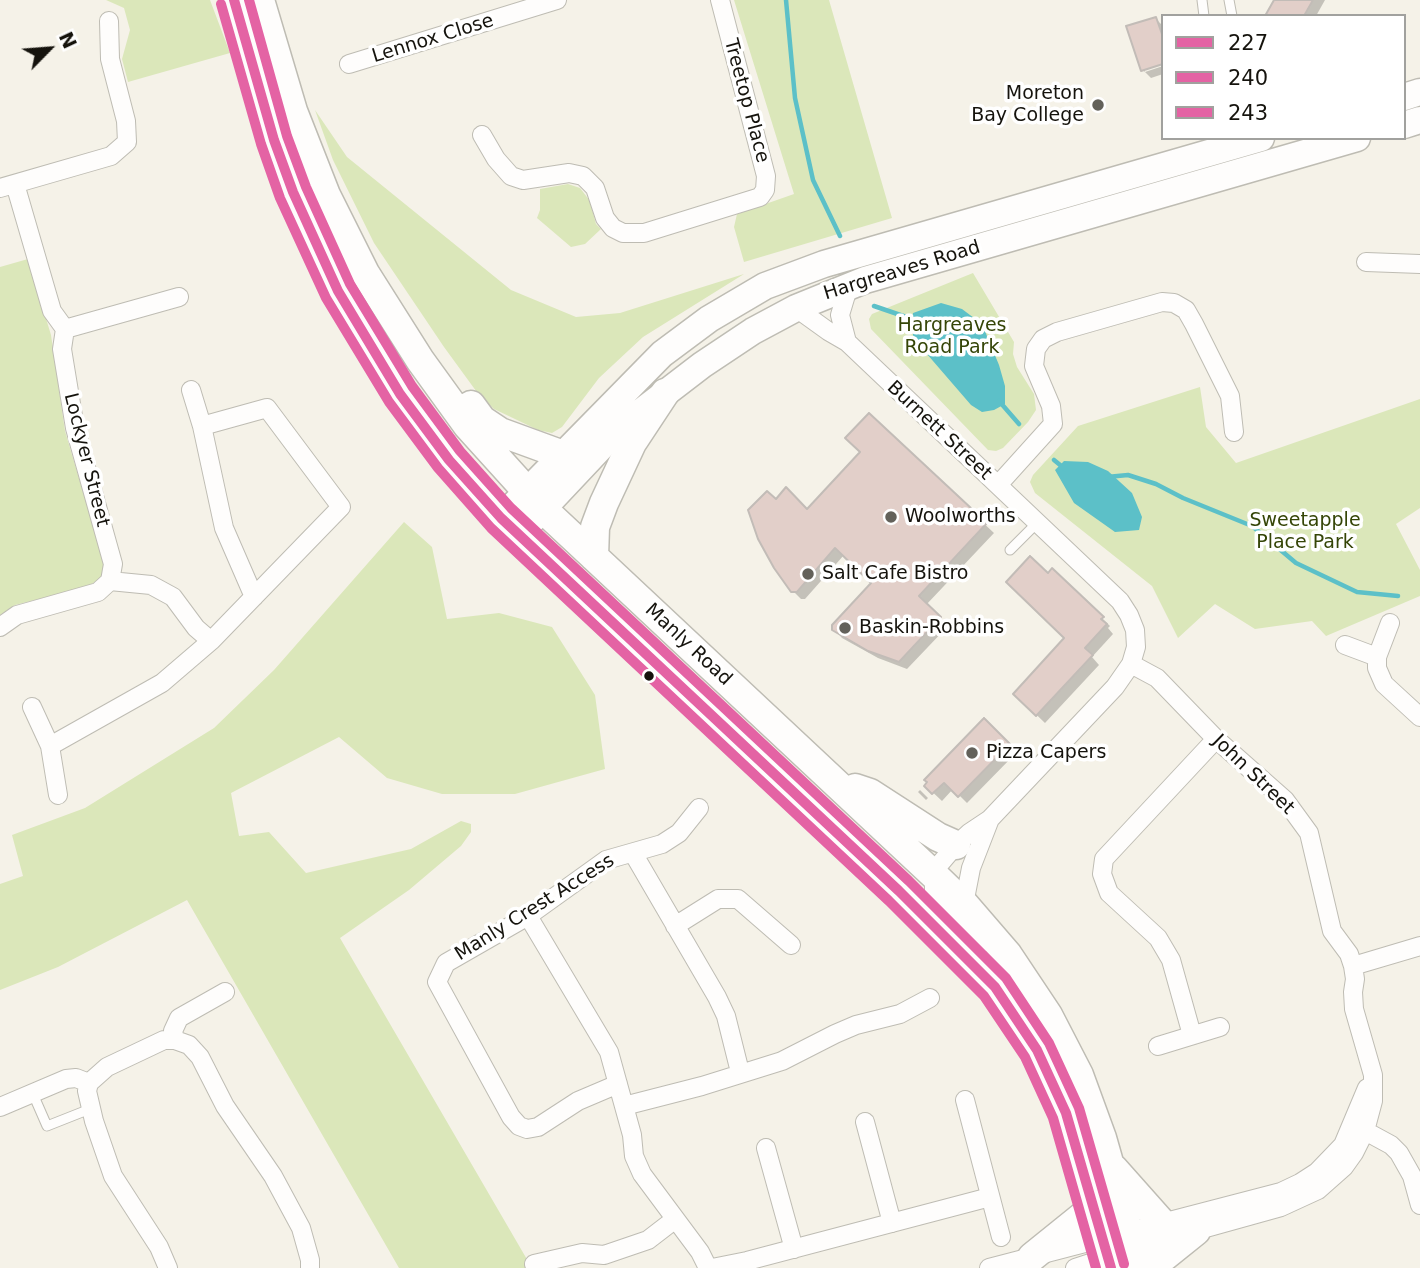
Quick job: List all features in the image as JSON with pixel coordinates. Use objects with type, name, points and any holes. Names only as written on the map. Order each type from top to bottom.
[{"type":"main road","name":"Manly Road","points":[[234,0],[274,140],[316,245],[367,342],[424,428],[509,526],[979,968],[1011,1008],[1054,1083],[1066,1113],[1094,1207],[1125,1254]]},
{"type":"main road","name":"Manly Road","points":[[260,0],[281,76],[310,154],[349,243],[420,360],[467,425],[535,501],[964,904],[1022,975],[1066,1048],[1093,1110],[1108,1162],[1125,1254]]},
{"type":"main road","name":"Hargreaves Road","points":[[535,501],[563,455],[662,354],[709,319],[765,286],[824,264],[1248,140]]},
{"type":"main road","name":"Hargreaves Road","points":[[509,526],[616,431],[665,393],[753,331],[796,307],[849,285],[1350,140]]},
{"type":"main road","points":[[384,304],[408,318],[482,420],[512,438],[563,455]]},
{"type":"main road","points":[[594,557],[595,527],[604,503],[632,443],[665,393]]},
{"type":"main road","points":[[835,782],[870,793],[956,845]]},
{"type":"main road","points":[[1108,1162],[1162,1223]]},
{"type":"main road","points":[[1032,1256],[1094,1207]]},
{"type":"main road","points":[[1125,1254],[1196,1231]]},
{"type":"street","name":"Lennox Close","points":[[349,64],[557,0]]},
{"type":"street","name":"Treetop Place","points":[[482,135],[496,159],[512,176],[523,180],[569,173],[583,176],[594,188],[605,218],[613,228],[623,233],[644,233],[760,197],[765,190],[766,176],[720,0]]},
{"type":"street","points":[[8,186],[111,156],[127,142],[126,121],[110,59],[109,22]]},
{"type":"street","name":"Lockyer Street","points":[[8,186],[52,311],[65,329],[62,349],[75,428],[113,564],[110,581]]},
{"type":"street","points":[[1366,262],[1420,264]]},
{"type":"street","points":[[847,342],[839,315],[849,285]]},
{"type":"street","points":[[65,329],[178,297]]},
{"type":"street","points":[[998,485],[1053,424],[1051,406],[1034,366],[1036,349],[1042,339],[1057,332],[1162,302],[1174,303],[1186,310],[1194,324],[1230,396],[1234,432]]},
{"type":"street","name":"Burnett Street","points":[[796,307],[847,342],[1121,601],[1135,630],[1136,647],[1130,664],[1115,687],[990,819],[956,845],[934,875]]},
{"type":"street","points":[[191,390],[224,528],[254,597]]},
{"type":"street","points":[[50,746],[162,682],[211,641],[341,507],[267,408],[201,426]]},
{"type":"street","points":[[0,627],[17,615],[98,592],[110,581],[151,586],[173,597],[196,628],[211,641]]},
{"type":"street","points":[[1390,623],[1377,657],[1377,668],[1384,684],[1420,718]]},
{"type":"street","points":[[1345,645],[1377,657]]},
{"type":"street","name":"John Street","points":[[1130,664],[1157,678],[1216,739],[1285,800],[1308,833],[1332,931],[1349,954],[1353,966],[1354,1009],[1373,1075],[1373,1101],[1359,1128],[1345,1167],[1318,1190],[1280,1207],[1196,1231]]},
{"type":"street","points":[[32,707],[50,746],[58,795]]},
{"type":"street","points":[[1192,1035],[1171,960],[1158,938],[1109,892],[1102,874],[1104,859],[1216,739]]},
{"type":"street","name":"Manly Crest Access","points":[[618,1084],[578,1101],[538,1127],[527,1129],[519,1126],[511,1117],[437,982],[446,963],[528,916],[606,860],[662,844],[679,833],[699,808]]},
{"type":"street","name":"Burnett Street","points":[[964,904],[971,868],[990,819]]},
{"type":"street","name":"Manly Crest Access","points":[[633,853],[717,997],[726,1017],[740,1072]]},
{"type":"street","points":[[934,875],[934,892],[938,901],[976,943],[979,968]]},
{"type":"street","points":[[675,926],[718,899],[738,899],[791,945]]},
{"type":"street","points":[[528,916],[609,1052],[632,1135],[634,1156],[642,1174],[710,1268],[794,1249],[990,1197]]},
{"type":"street","points":[[1353,966],[1420,946]]},
{"type":"street","points":[[175,1040],[173,1031],[179,1018],[225,992]]},
{"type":"street","points":[[624,1106],[702,1086],[782,1061],[856,1025],[900,1014],[930,998]]},
{"type":"street","points":[[1158,1045],[1220,1027]]},
{"type":"street","points":[[168,1268],[149,1229],[113,1176],[90,1109],[87,1091],[89,1083],[107,1067],[164,1040],[190,1045],[200,1057],[225,1105],[273,1176],[301,1228],[315,1265]]},
{"type":"street","points":[[0,1107],[66,1079],[76,1078],[89,1083]]},
{"type":"street","points":[[965,1100],[1001,1237]]},
{"type":"street","points":[[865,1122],[892,1223]]},
{"type":"street","points":[[1359,1128],[1399,1153],[1409,1169],[1420,1205]]},
{"type":"street","name":"John Street","points":[[1125,1254],[1162,1223],[1281,1192],[1300,1183],[1332,1159],[1359,1128]]},
{"type":"street","points":[[766,1148],[794,1249]]},
{"type":"street","points":[[534,1264],[582,1253],[607,1262],[648,1240],[674,1220]]},
{"type":"street","points":[[989,1268],[1032,1256],[1125,1254]]},
{"type":"street","points":[[1075,1268],[1125,1254]]},
{"type":"lane","points":[[1248,140],[1253,169]]},
{"type":"lane","points":[[1248,140],[1253,169]]},
{"type":"lane","points":[[1010,550],[1037,523]]},
{"type":"lane","points":[[33,1094],[47,1126],[90,1109]]},
{"type":"green space","points":[[106,0],[210,0],[230,53],[128,82],[122,59],[130,30],[124,8]]},
{"type":"green space","points":[[734,0],[829,0],[892,218],[744,262],[734,227],[737,214],[794,194]]},
{"type":"green space","points":[[315,110],[347,157],[511,290],[576,317],[620,313],[744,274],[643,337],[599,378],[562,427],[552,433],[538,430],[494,409],[479,395],[444,347],[374,243],[333,160]]},
{"type":"green space","points":[[568,184],[580,188],[590,201],[596,224],[601,229],[585,244],[571,247],[537,218],[540,210],[540,189]]},
{"type":"green space","points":[[28,259],[51,335],[65,431],[104,563],[101,578],[87,587],[15,605],[0,615],[0,267]]},
{"type":"green space","name":"Hargreaves Road Park","points":[[973,273],[1014,342],[1013,354],[1017,367],[1034,394],[1036,410],[1028,422],[1003,448],[996,451],[988,450],[871,329],[869,319],[872,314]]},
{"type":"green space","name":"Sweetapple Place Park","points":[[1200,387],[1206,427],[1236,463],[1420,399],[1420,508],[1396,524],[1420,570],[1420,596],[1326,636],[1312,621],[1255,629],[1215,604],[1178,638],[1152,586],[1035,493],[1030,482],[1033,475],[1078,426]]},
{"type":"green space","points":[[404,522],[432,547],[447,619],[499,613],[552,627],[595,695],[605,769],[515,794],[442,794],[387,778],[339,737],[231,793],[239,836],[269,832],[306,873],[411,849],[461,821],[471,824],[471,832],[461,846],[409,890],[340,938],[532,1268],[399,1268],[187,900],[58,967],[0,990],[0,884],[23,876],[12,835],[85,808],[214,728],[274,670]]},
{"type":"water","points":[[941,303],[962,309],[982,324],[999,365],[1005,386],[1005,404],[982,412],[971,405],[914,339],[911,326],[913,313]]},
{"type":"water","points":[[1064,461],[1088,462],[1108,471],[1132,493],[1142,517],[1139,530],[1115,532],[1074,503],[1055,470]]},
{"type":"building","points":[[1274,0],[1313,0],[1305,14],[1266,14]]},
{"type":"building","points":[[1156,17],[1161,31],[1161,65],[1141,71],[1126,26]]},
{"type":"building","points":[[869,413],[987,523],[919,596],[941,617],[899,662],[868,651],[832,630],[832,625],[871,583],[835,548],[797,592],[791,592],[758,539],[748,510],[767,491],[776,499],[786,487],[807,509],[860,452],[845,438]]},
{"type":"building","points":[[1030,556],[1048,573],[1052,568],[1104,617],[1101,619],[1107,624],[1085,648],[1093,655],[1036,716],[1013,694],[1064,638],[1006,582]]},
{"type":"building","points":[[984,718],[1010,744],[958,797],[944,783],[932,794],[924,786],[927,782],[924,780]]},
{"type":"waterway","points":[[786,0],[795,98],[813,180],[840,236]]},
{"type":"waterway","points":[[874,306],[915,320]]},
{"type":"waterway","points":[[999,401],[1019,424]]},
{"type":"waterway","points":[[1054,460],[1065,469]]},
{"type":"waterway","points":[[1107,477],[1128,475],[1156,484],[1252,526],[1296,563],[1357,592],[1398,596]]},
{"type":"transit line","name":"227","points":[[234,0],[274,140],[293,192],[338,291],[400,394],[449,460],[501,518],[899,891],[995,987],[1037,1050],[1066,1113],[1111,1268]]},
{"type":"transit line","name":"243","points":[[249,0],[287,136],[306,187],[350,284],[412,386],[460,451],[511,508],[909,881],[1006,978],[1049,1043],[1079,1108],[1124,1264]]},
{"type":"transit line","name":"240","points":[[221,4],[261,144],[280,198],[326,298],[389,402],[438,468],[491,528],[889,901],[984,996],[1025,1057],[1053,1118],[1096,1268]]},
{"type":"place","name":"Moreton Bay College","points":[[1098,105]]},
{"type":"place","name":"Woolworths","points":[[891,517]]},
{"type":"place","name":"Salt Cafe Bistro","points":[[808,574]]},
{"type":"place","name":"Baskin-Robbins","points":[[845,628]]},
{"type":"place","name":"Pizza Capers","points":[[972,753]]}]
